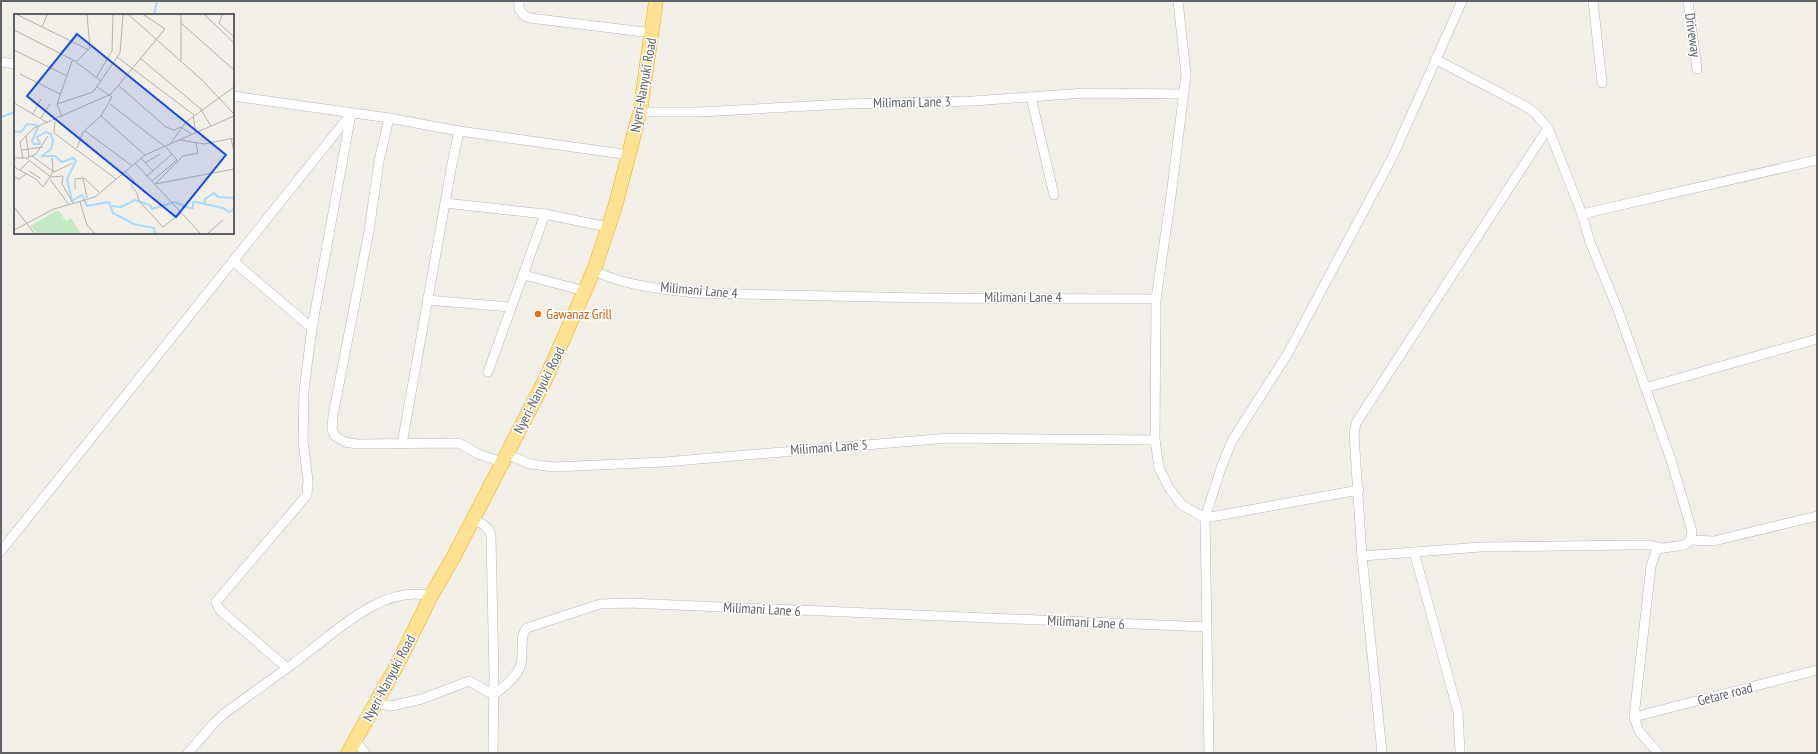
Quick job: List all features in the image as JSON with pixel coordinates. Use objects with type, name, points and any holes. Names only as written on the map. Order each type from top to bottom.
[{"type":"highway","name":"Nyeri-Nanyuki Road","points":[[348,753],[397,665],[431,596],[453,558],[545,380],[594,270],[630,155],[640,112],[656,1]]},
{"type":"street","points":[[519,1],[519,9],[525,16],[530,18],[652,33]]},
{"type":"street","points":[[1178,1],[1186,75],[1156,298],[1155,440],[1158,468],[1169,488],[1182,505],[1205,518],[1359,490]]},
{"type":"street","points":[[1209,753],[1205,518],[1232,441],[1288,353],[1392,158],[1462,1]]},
{"type":"street","points":[[1593,1],[1602,83]]},
{"type":"street","name":"Driveway","points":[[1688,1],[1697,69]]},
{"type":"street","points":[[1435,59],[1525,106],[1535,113],[1548,128],[1582,214],[1590,242],[1618,310],[1671,460],[1692,531],[1691,540]]},
{"type":"street","points":[[1,62],[14,64]]},
{"type":"street","name":"Milimani Lane 3","points":[[640,112],[700,112],[845,104],[973,101],[1084,93],[1184,94]]},
{"type":"street","points":[[234,96],[351,114],[389,118],[459,131],[630,155]]},
{"type":"street","points":[[1031,97],[1054,195]]},
{"type":"street","points":[[1,552],[351,114]]},
{"type":"street","points":[[287,668],[220,610],[216,602],[307,495],[308,480],[303,441],[304,390],[312,328],[351,114]]},
{"type":"street","name":"Milimani Lane 5","points":[[389,118],[380,161],[369,231],[332,415],[332,430],[335,436],[339,439],[357,444],[459,443],[465,445],[478,454],[554,467],[664,462],[949,438],[1155,440]]},
{"type":"street","points":[[1382,753],[1362,556],[1359,490],[1354,434],[1358,418],[1548,128]]},
{"type":"street","points":[[402,444],[427,300],[459,131]]},
{"type":"street","points":[[1582,214],[1817,160]]},
{"type":"street","points":[[445,203],[545,214],[607,227]]},
{"type":"street","points":[[488,372],[510,307],[524,275],[545,214]]},
{"type":"street","points":[[233,261],[312,328]]},
{"type":"street","name":"Milimani Lane 4","points":[[594,270],[613,279],[696,293],[922,298],[1156,298]]},
{"type":"street","points":[[524,275],[585,291]]},
{"type":"street","points":[[427,300],[510,307]]},
{"type":"street","points":[[1645,388],[1817,340]]},
{"type":"street","points":[[1362,556],[1481,547],[1637,545],[1661,548],[1684,545],[1691,540],[1714,541],[1817,516]]},
{"type":"street","points":[[472,519],[486,526],[491,532],[494,695],[492,753]]},
{"type":"street","points":[[1658,753],[1639,731],[1634,717],[1651,566],[1657,549],[1661,548]]},
{"type":"street","points":[[1414,552],[1458,712],[1460,753]]},
{"type":"street","points":[[188,753],[213,724],[225,713],[363,611],[407,594],[417,593],[431,596]]},
{"type":"street","name":"Milimani Lane 6","points":[[494,695],[511,680],[521,666],[523,635],[527,628],[591,607],[607,604],[1010,618],[1207,627]]},
{"type":"street","name":"Getare road","points":[[1634,717],[1817,670]]},
{"type":"street","points":[[375,703],[391,706],[414,700],[469,681],[494,695]]},
{"type":"street","points":[[355,740],[365,753]]},
{"type":"waterway","points":[[154,14],[157,1]]},
{"type":"waterway","points":[[1,117],[14,112]]},
{"type":"place","name":"Gawanaz Grill","points":[[538,314]]}]
